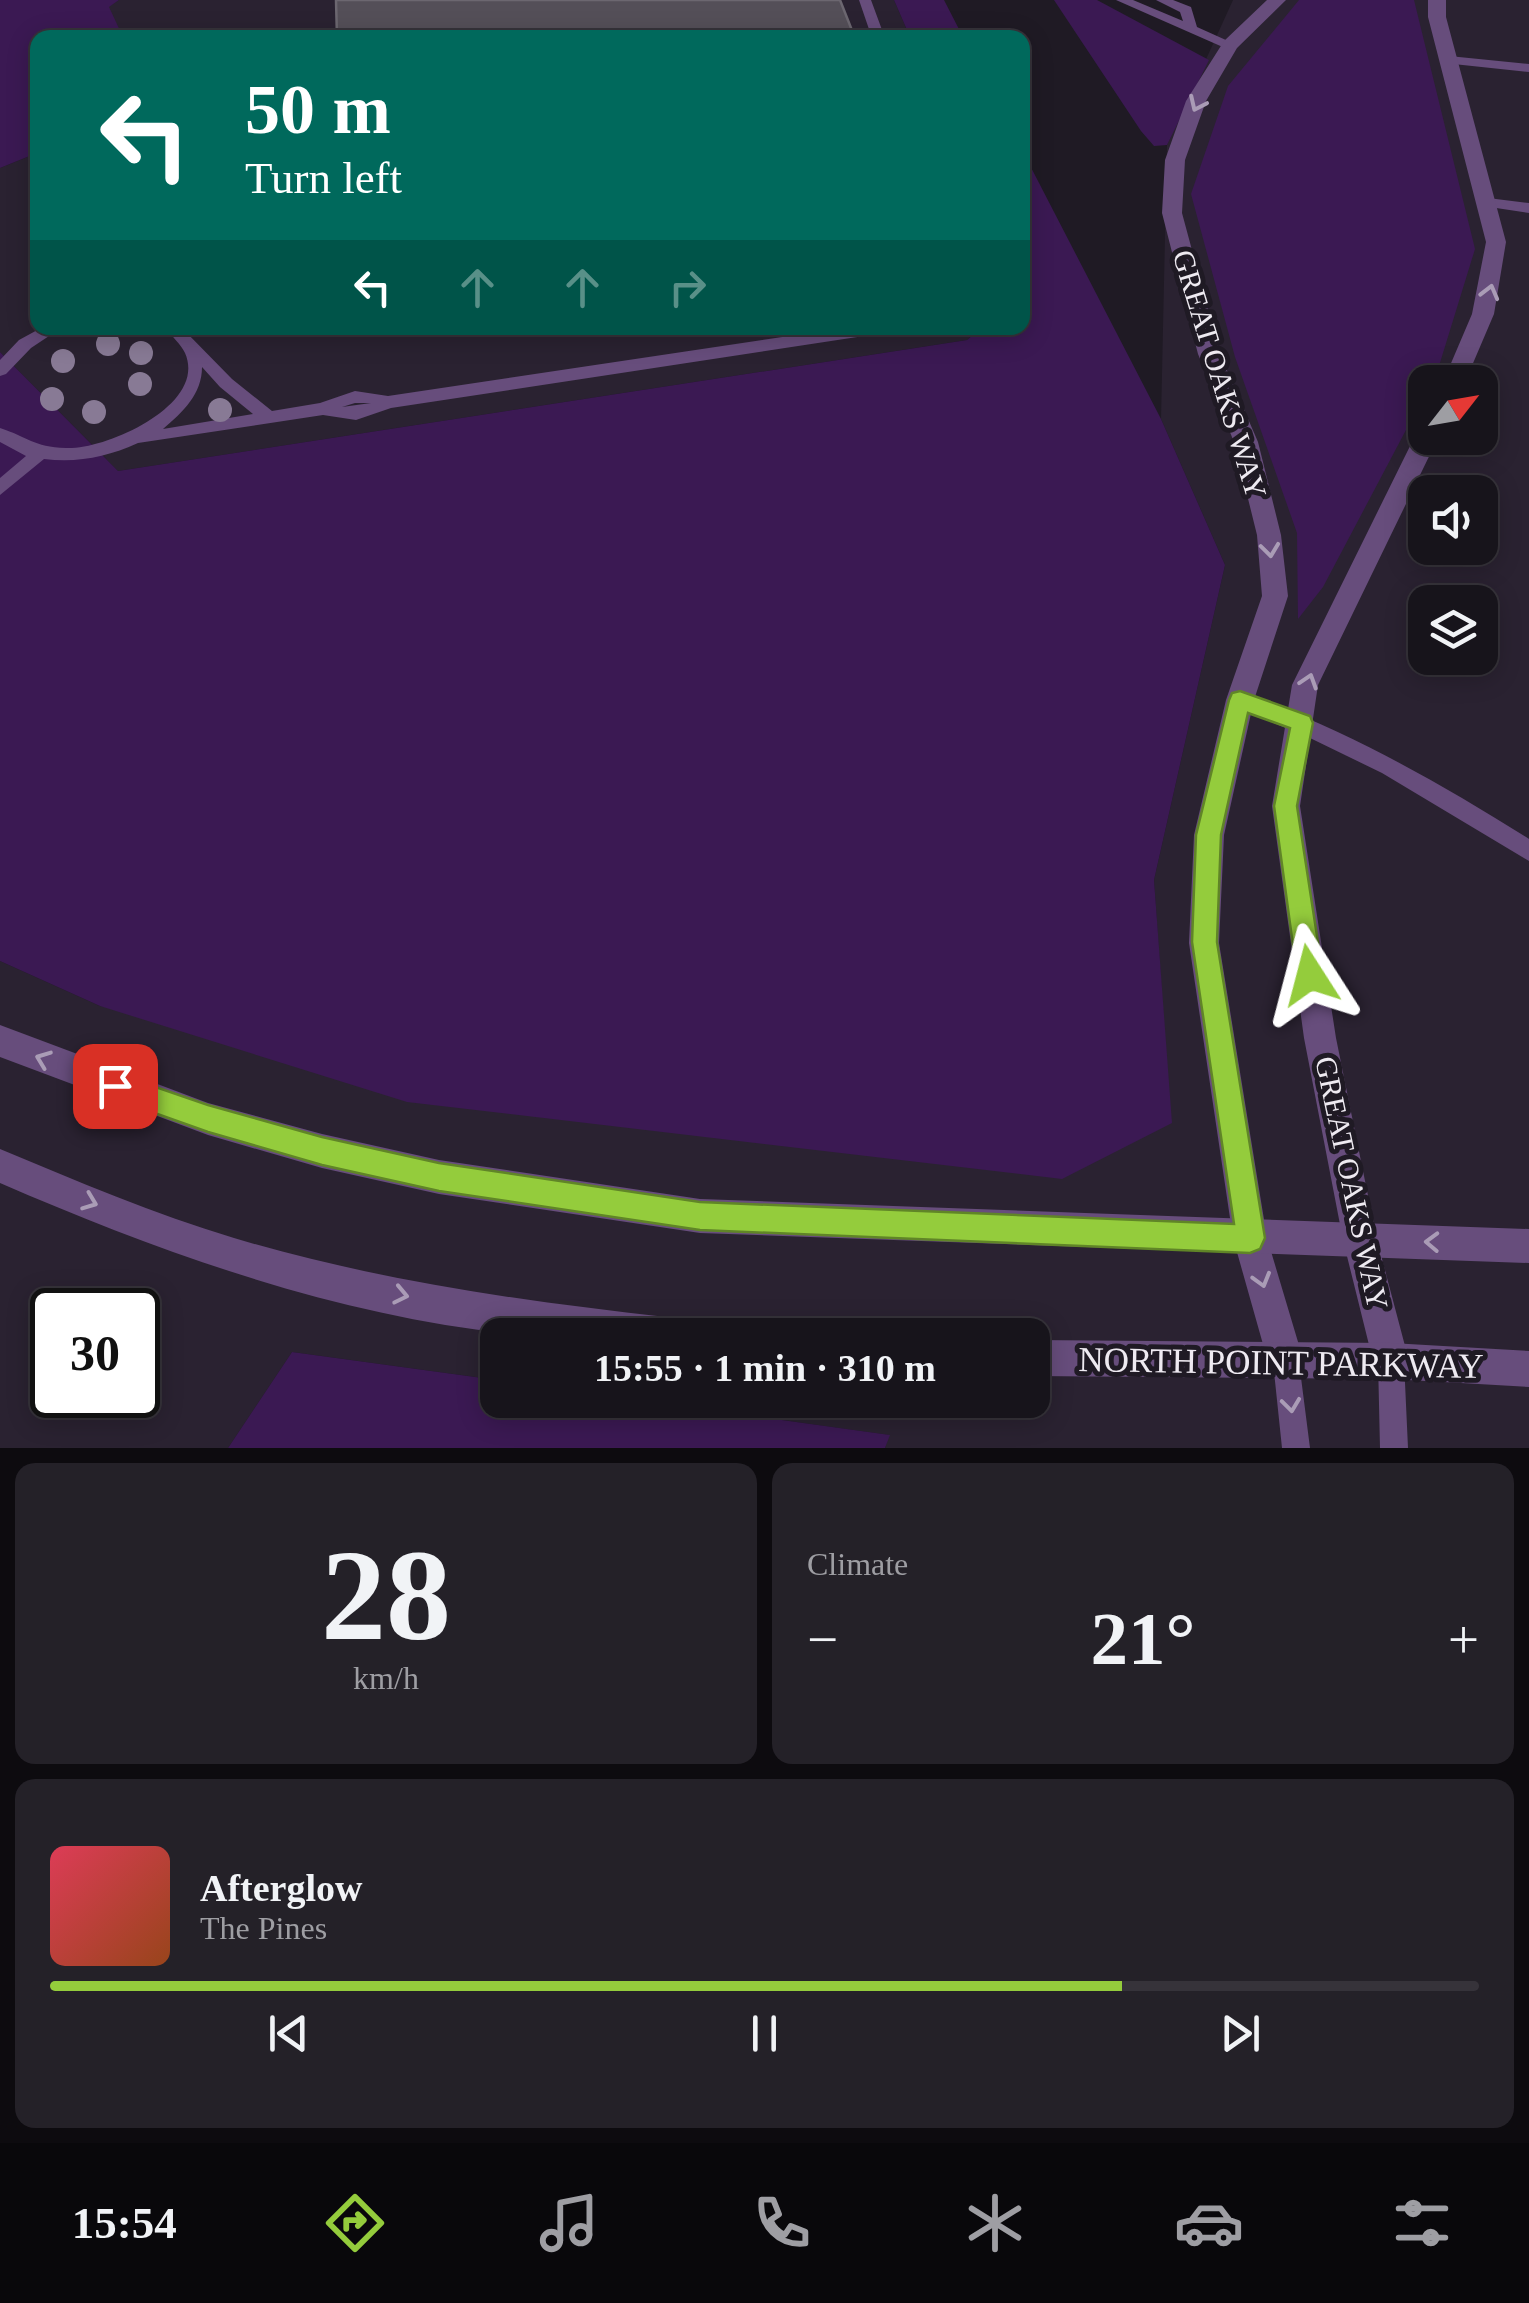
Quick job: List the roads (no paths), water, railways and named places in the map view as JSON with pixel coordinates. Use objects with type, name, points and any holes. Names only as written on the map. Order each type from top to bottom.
[{"type":"street","name":"GREAT OAKS WAY","points":[[1277,0],[1230,46],[1196,101],[1175,160],[1172,213],[1209,354],[1246,442],[1268,535],[1275,596],[1240,700],[1208,835],[1204,942],[1250,1238],[1286,1362]]},
{"type":"street","points":[[1437,0],[1438,18],[1488,203],[1496,271],[1488,302],[1461,365]]},
{"type":"street","name":"GREAT OAKS WAY","points":[[1392,1361],[1360,1240],[1320,1038],[1286,806],[1302,723],[1305,684],[1418,455]]},
{"type":"street","points":[[0,1041],[208,1119],[322,1151],[439,1177],[700,1216],[1529,1246]]},
{"type":"street","points":[[0,1166],[156,1228],[311,1276],[453,1306],[541,1318]]},
{"type":"street","name":"NORTH POINT PARKWAY","points":[[1050,1358],[1392,1361],[1529,1368]]},
{"type":"lane","points":[[865,0],[876,30]]},
{"type":"lane","points":[[1122,0],[1172,24],[1191,26],[1230,46]]},
{"type":"lane","points":[[1162,0],[1186,10],[1191,26]]},
{"type":"lane","points":[[1449,60],[1529,68]]},
{"type":"lane","points":[[1488,203],[1529,208]]},
{"type":"lane","points":[[0,370],[25,344],[41,335]]},
{"type":"lane","points":[[0,434],[12,445],[38,455],[70,457],[104,452],[136,439],[164,421],[190,388],[195,377],[195,355],[184,335]]},
{"type":"lane","points":[[185,335],[226,383],[268,418]]},
{"type":"lane","points":[[136,439],[324,409],[337,415],[374,410],[387,402],[830,335]]},
{"type":"lane","points":[[0,488],[38,455]]},
{"type":"lane","points":[[1240,700],[1302,723],[1416,778],[1529,851]]},
{"type":"lane","points":[[1392,1361],[1394,1448]]},
{"type":"lane","points":[[1286,1362],[1296,1448]]}]
